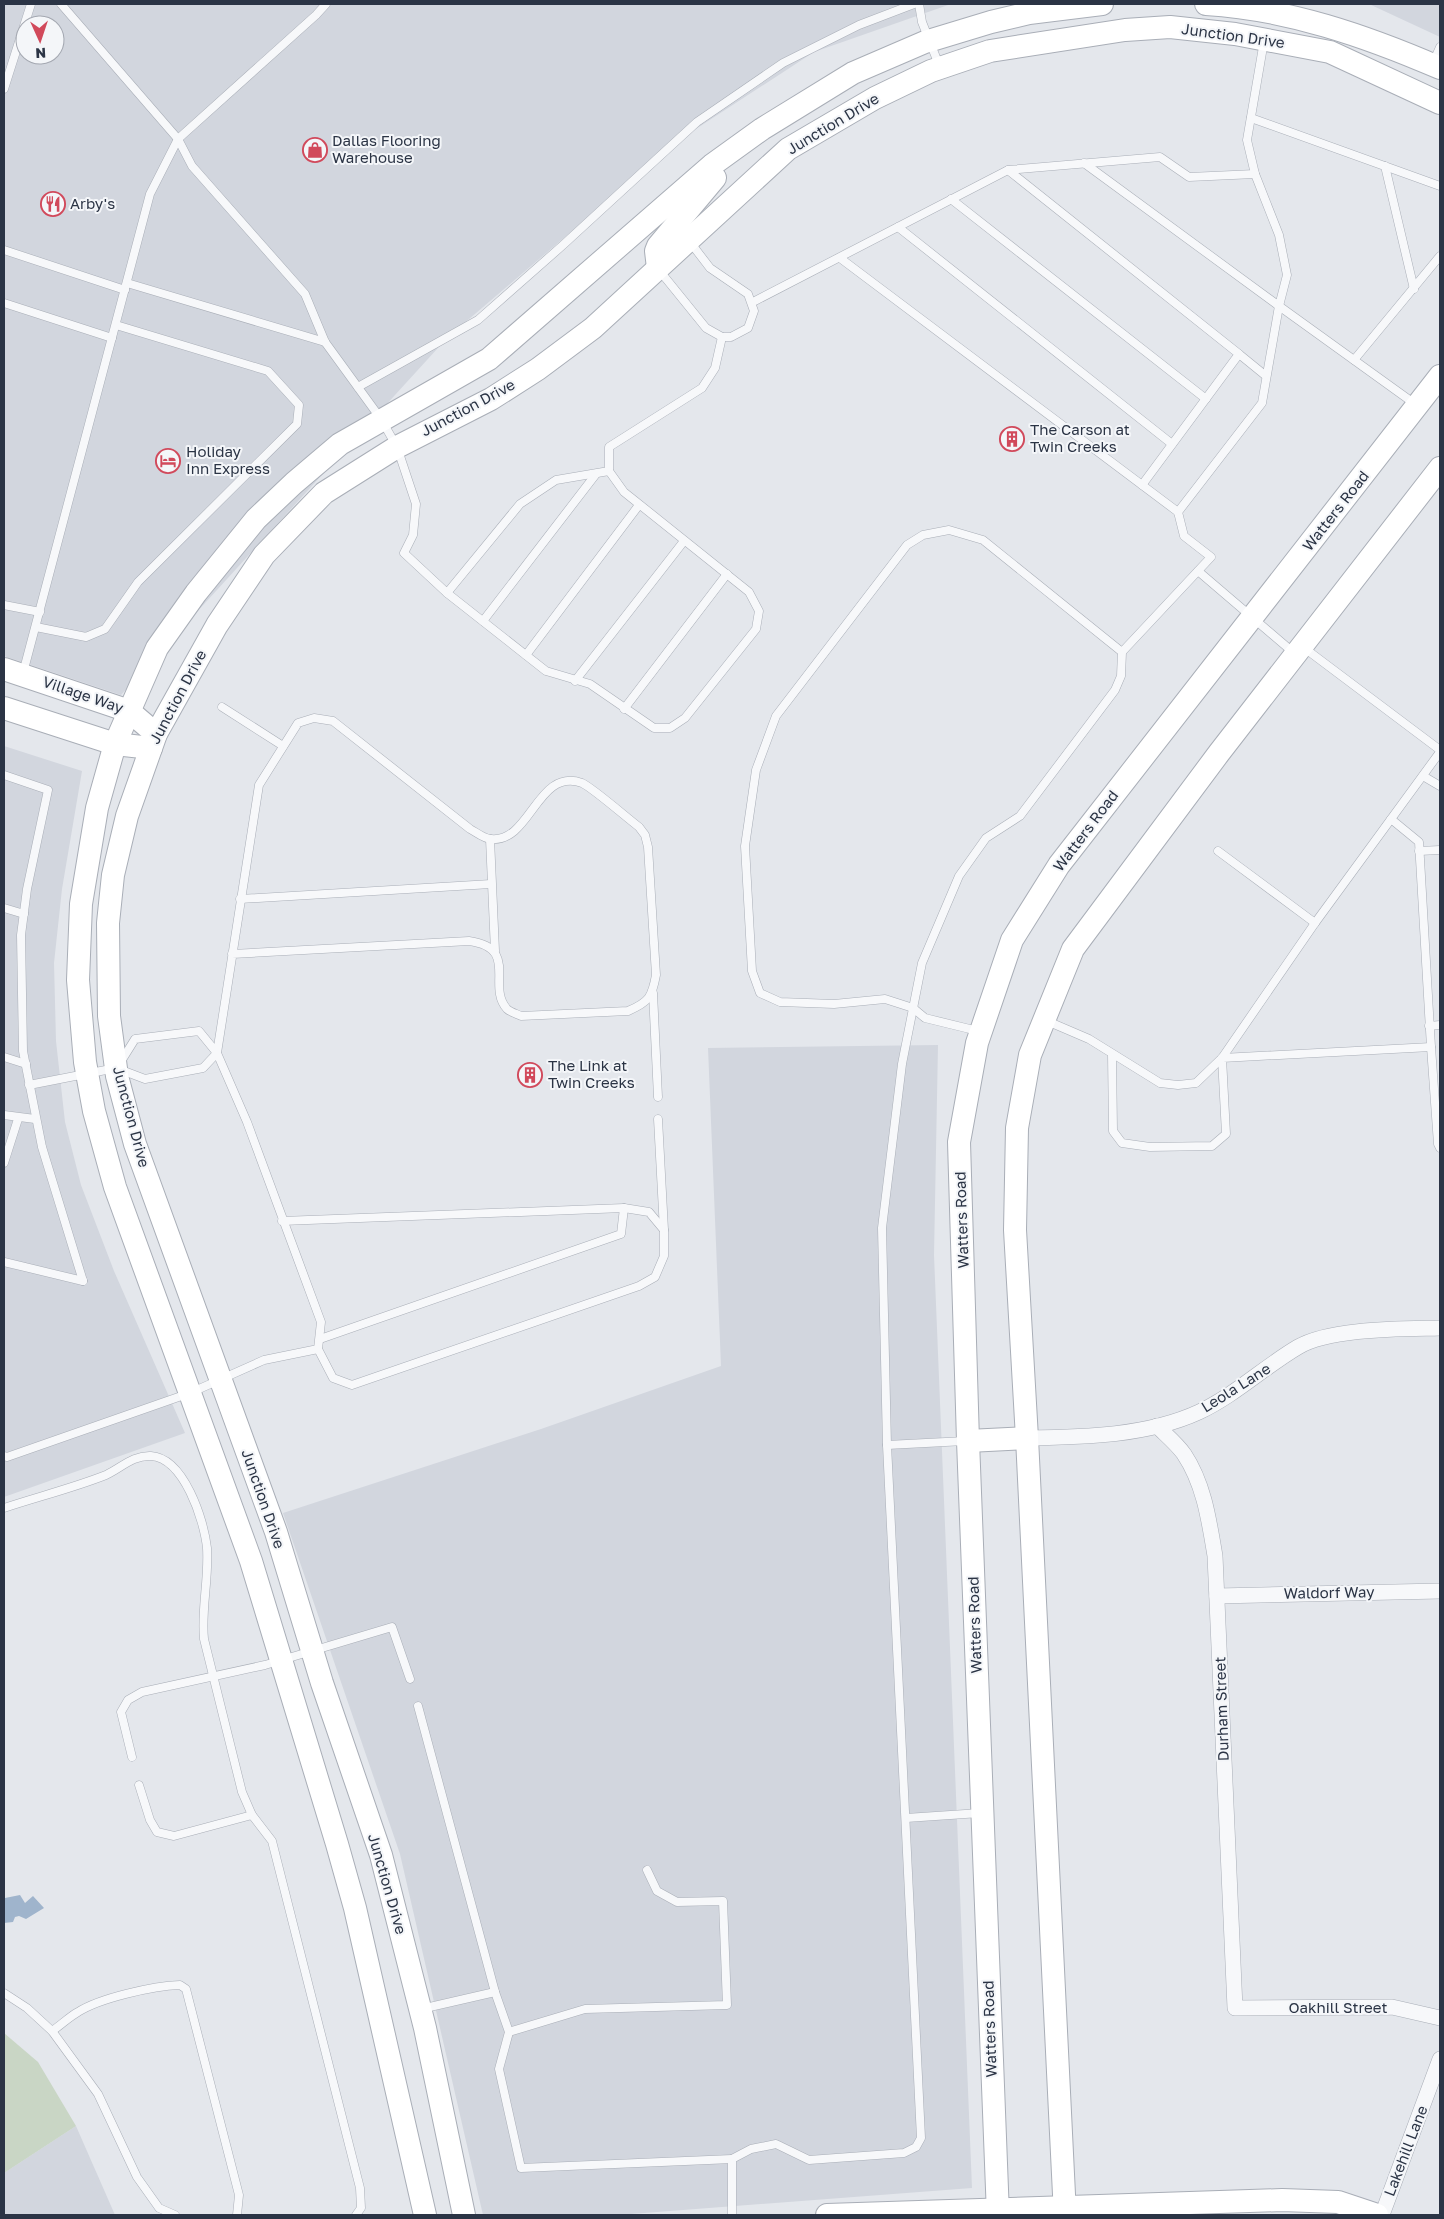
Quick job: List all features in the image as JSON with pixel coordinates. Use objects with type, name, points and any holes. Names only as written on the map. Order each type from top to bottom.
[{"type":"street","name":"Junction Drive","points":[[425,2215],[355,1908],[281,1660],[251,1561],[115,1187],[94,1111],[87,1073],[78,980],[81,904],[97,808],[115,744],[157,648],[196,593],[256,519],[294,483],[340,444],[489,359],[712,165],[751,137],[853,73],[929,41],[991,22],[1029,13],[1102,4]]},
{"type":"street","name":"Junction Drive","points":[[1206,4],[1246,6],[1330,26],[1437,60]]},
{"type":"street","name":"Junction Drive","points":[[464,2215],[421,2009],[381,1855],[312,1650],[276,1532],[135,1144],[116,1068],[109,1006],[108,923],[112,884],[127,816],[153,741],[217,625],[264,555],[324,493],[397,446],[491,399],[538,369],[592,328],[788,149],[875,98],[940,67],[990,51],[1125,30],[1170,27],[1235,34],[1330,52],[1440,103]]},
{"type":"street","points":[[1264,39],[1270,35],[1286,35],[1355,53],[1385,44]]},
{"type":"street","points":[[658,268],[656,252],[658,246],[751,137]]},
{"type":"street","name":"Watters Road","points":[[998,2212],[968,1441],[960,1142],[967,1089],[980,1032],[1012,940],[1058,865],[1440,376]]},
{"type":"street","points":[[1064,2211],[1027,1438],[1015,1230],[1018,1128],[1030,1055],[1074,949],[1298,650],[1440,468]]},
{"type":"street","name":"Village Way","points":[[13,672],[129,711],[153,741]]},
{"type":"street","points":[[5,711],[115,744],[153,741]]},
{"type":"street","name":"Leola Lane","points":[[1027,1438],[1074,1437],[1157,1426],[1199,1412],[1244,1385],[1300,1346],[1340,1334],[1440,1328]]},
{"type":"street","name":"Durham Street","points":[[1157,1426],[1183,1452],[1198,1481],[1209,1518],[1215,1556],[1234,2008]]},
{"type":"street","points":[[968,1441],[1027,1438]]},
{"type":"street","name":"Waldorf Way","points":[[1217,1596],[1440,1591]]},
{"type":"street","name":"Oakhill Street","points":[[1234,2008],[1392,2007],[1440,2018]]},
{"type":"street","name":"Lakehill Lane","points":[[1382,2215],[1440,2059]]},
{"type":"street","points":[[827,2215],[1064,2211],[1282,2200],[1338,2202],[1377,2215]]},
{"type":"lane","points":[[4,89],[31,4]]},
{"type":"lane","points":[[61,4],[178,139],[192,166],[305,294],[325,342],[381,419],[397,446],[416,504],[413,535],[404,553],[447,593],[546,671],[590,684],[654,728],[670,728],[685,718],[756,629],[759,611],[749,592],[624,492],[609,472],[609,447],[702,388],[715,368],[722,337]]},
{"type":"lane","points":[[13,672],[36,627],[150,194],[178,139],[326,4]]},
{"type":"lane","points":[[358,387],[478,320],[704,117],[784,63],[859,26],[914,4]]},
{"type":"lane","points":[[919,4],[922,22],[940,67]]},
{"type":"lane","points":[[1178,512],[1262,403],[1279,306],[1287,275],[1281,243],[1255,174],[1247,140],[1264,39]]},
{"type":"lane","points":[[1251,118],[1440,186]]},
{"type":"lane","points":[[753,302],[1008,170],[1160,157],[1190,178],[1255,174]]},
{"type":"lane","points":[[1084,163],[1418,406]]},
{"type":"lane","points":[[1385,166],[1414,289]]},
{"type":"lane","points":[[1008,170],[1266,376]]},
{"type":"lane","points":[[951,199],[1206,399]]},
{"type":"lane","points":[[898,227],[1172,444]]},
{"type":"lane","points":[[658,268],[713,334],[722,337],[740,334],[748,328],[752,320],[753,302],[748,294],[710,268],[688,240]]},
{"type":"lane","points":[[4,250],[325,342]]},
{"type":"lane","points":[[1354,360],[1440,256]]},
{"type":"lane","points":[[418,1706],[495,1992],[509,2032],[499,2069],[521,2168],[732,2159],[751,2149],[776,2144],[809,2160],[904,2153],[916,2147],[921,2138],[922,2124],[887,1445],[882,1228],[902,1064],[922,963],[959,876],[986,838],[1020,816],[1115,690],[1121,676],[1122,652],[1211,557],[1184,536],[1178,512],[840,258]]},
{"type":"lane","points":[[4,303],[112,338]]},
{"type":"lane","points":[[36,627],[86,637],[105,629],[138,582],[298,424],[299,405],[268,371],[116,325]]},
{"type":"lane","points":[[1142,484],[1238,354]]},
{"type":"lane","points":[[447,593],[520,504],[556,480],[609,472]]},
{"type":"lane","points":[[483,621],[596,474]]},
{"type":"lane","points":[[526,655],[639,505]]},
{"type":"lane","points":[[980,1032],[925,1018],[913,1008],[885,999],[834,1004],[780,1002],[760,993],[752,971],[745,846],[756,770],[776,716],[907,544],[923,535],[949,530],[983,540],[1122,652]]},
{"type":"lane","points":[[575,681],[684,541]]},
{"type":"lane","points":[[1044,1020],[1089,1039],[1160,1083],[1178,1085],[1196,1083],[1222,1058],[1315,923],[1440,751],[1252,619],[1198,571]]},
{"type":"lane","points":[[624,709],[727,574]]},
{"type":"lane","points":[[4,604],[40,612]]},
{"type":"lane","points":[[222,707],[283,746]]},
{"type":"lane","points":[[29,1085],[116,1068],[145,1079],[203,1068],[218,1053],[258,784],[298,723],[314,718],[333,721],[470,829],[490,839],[505,837],[518,828],[543,795],[554,785],[569,782],[582,784],[639,827],[645,835],[648,847],[656,975],[653,993],[658,1097]]},
{"type":"lane","points":[[4,775],[48,790],[27,889],[21,935],[22,1051],[35,1119],[83,1281],[4,1262]]},
{"type":"lane","points":[[1423,776],[1440,786]]},
{"type":"lane","points":[[1391,820],[1419,842],[1429,1026],[1438,1144],[1440,1148]]},
{"type":"lane","points":[[490,839],[495,951],[499,965],[501,996],[507,1009],[521,1016],[628,1011],[643,1004],[653,993]]},
{"type":"lane","points":[[1419,851],[1440,850]]},
{"type":"lane","points":[[1218,851],[1315,923]]},
{"type":"lane","points":[[240,899],[491,884]]},
{"type":"lane","points":[[4,908],[24,914]]},
{"type":"lane","points":[[232,954],[469,940],[484,943],[495,951]]},
{"type":"lane","points":[[1429,1026],[1440,1025]]},
{"type":"lane","points":[[116,1068],[136,1039],[198,1031],[218,1053],[247,1122],[282,1221],[321,1322],[318,1349],[333,1378],[352,1385],[639,1286],[655,1277],[664,1256],[658,1119]]},
{"type":"lane","points":[[1222,1058],[1431,1047]]},
{"type":"lane","points":[[1112,1054],[1113,1131],[1122,1144],[1150,1147],[1212,1146],[1226,1134],[1222,1058]]},
{"type":"lane","points":[[4,1057],[26,1064]]},
{"type":"lane","points":[[4,1115],[18,1119],[35,1119]]},
{"type":"lane","points":[[4,1163],[18,1119]]},
{"type":"lane","points":[[282,1221],[624,1208],[649,1212],[664,1230]]},
{"type":"lane","points":[[320,1339],[621,1234],[624,1208]]},
{"type":"lane","points":[[4,1456],[7,1457],[190,1393],[264,1360],[318,1349]]},
{"type":"lane","points":[[887,1445],[968,1441]]},
{"type":"lane","points":[[4,1508],[105,1475],[132,1459],[150,1456],[164,1459],[180,1474],[199,1515],[207,1546],[207,1596],[202,1624],[214,1677],[242,1792],[252,1815],[272,1840],[360,2188],[361,2208],[356,2215]]},
{"type":"lane","points":[[132,1757],[121,1712],[128,1700],[142,1692],[214,1677],[281,1660],[392,1627],[410,1679]]},
{"type":"lane","points":[[139,1785],[150,1820],[157,1832],[174,1836],[252,1815]]},
{"type":"lane","points":[[906,1818],[982,1813]]},
{"type":"lane","points":[[509,2032],[586,2009],[727,2004],[723,1901],[677,1902],[657,1891],[647,1870]]},
{"type":"lane","points":[[52,2031],[79,2011],[110,2000],[149,1988],[180,1985],[186,1989],[239,2195],[237,2215]]},
{"type":"lane","points":[[421,2009],[495,1992]]},
{"type":"lane","points":[[4,1993],[27,2008],[52,2031],[98,2094],[137,2177],[159,2208],[175,2215]]},
{"type":"lane","points":[[732,2159],[732,2215]]},
{"type":"lane","points":[[151,2215],[159,2208]]},
{"type":"shaded area","points":[[4,4],[951,4],[814,52],[676,142],[448,337],[121,695],[4,656]]},
{"type":"shaded area","points":[[1369,4],[1440,4],[1440,37]]},
{"type":"shaded area","points":[[4,746],[82,771],[62,889],[54,963],[56,1041],[65,1122],[81,1185],[114,1271],[185,1433],[4,1497]]},
{"type":"shaded area","points":[[938,1045],[934,1255],[972,2188],[618,2215],[483,2215],[400,1854],[283,1513],[541,1429],[721,1366],[708,1048]]},
{"type":"shaded area","points":[[76,2126],[115,2215],[4,2215],[4,2173]]},
{"type":"green space","points":[[4,2033],[38,2062],[76,2126],[4,2173]]},
{"type":"water","points":[[20,1895],[25,1903],[33,1896],[44,1908],[26,1919],[19,1916],[15,1917],[13,1922],[4,1923],[5,1898]]},
{"type":"place","name":"Dallas Flooring Warehouse","points":[[315,150]]},
{"type":"place","name":"Arby's","points":[[53,204]]},
{"type":"place","name":"The Carson at Twin Creeks","points":[[1012,439]]},
{"type":"place","name":"Holiday Inn Express","points":[[168,461]]},
{"type":"place","name":"The Link at Twin Creeks","points":[[530,1075]]}]
